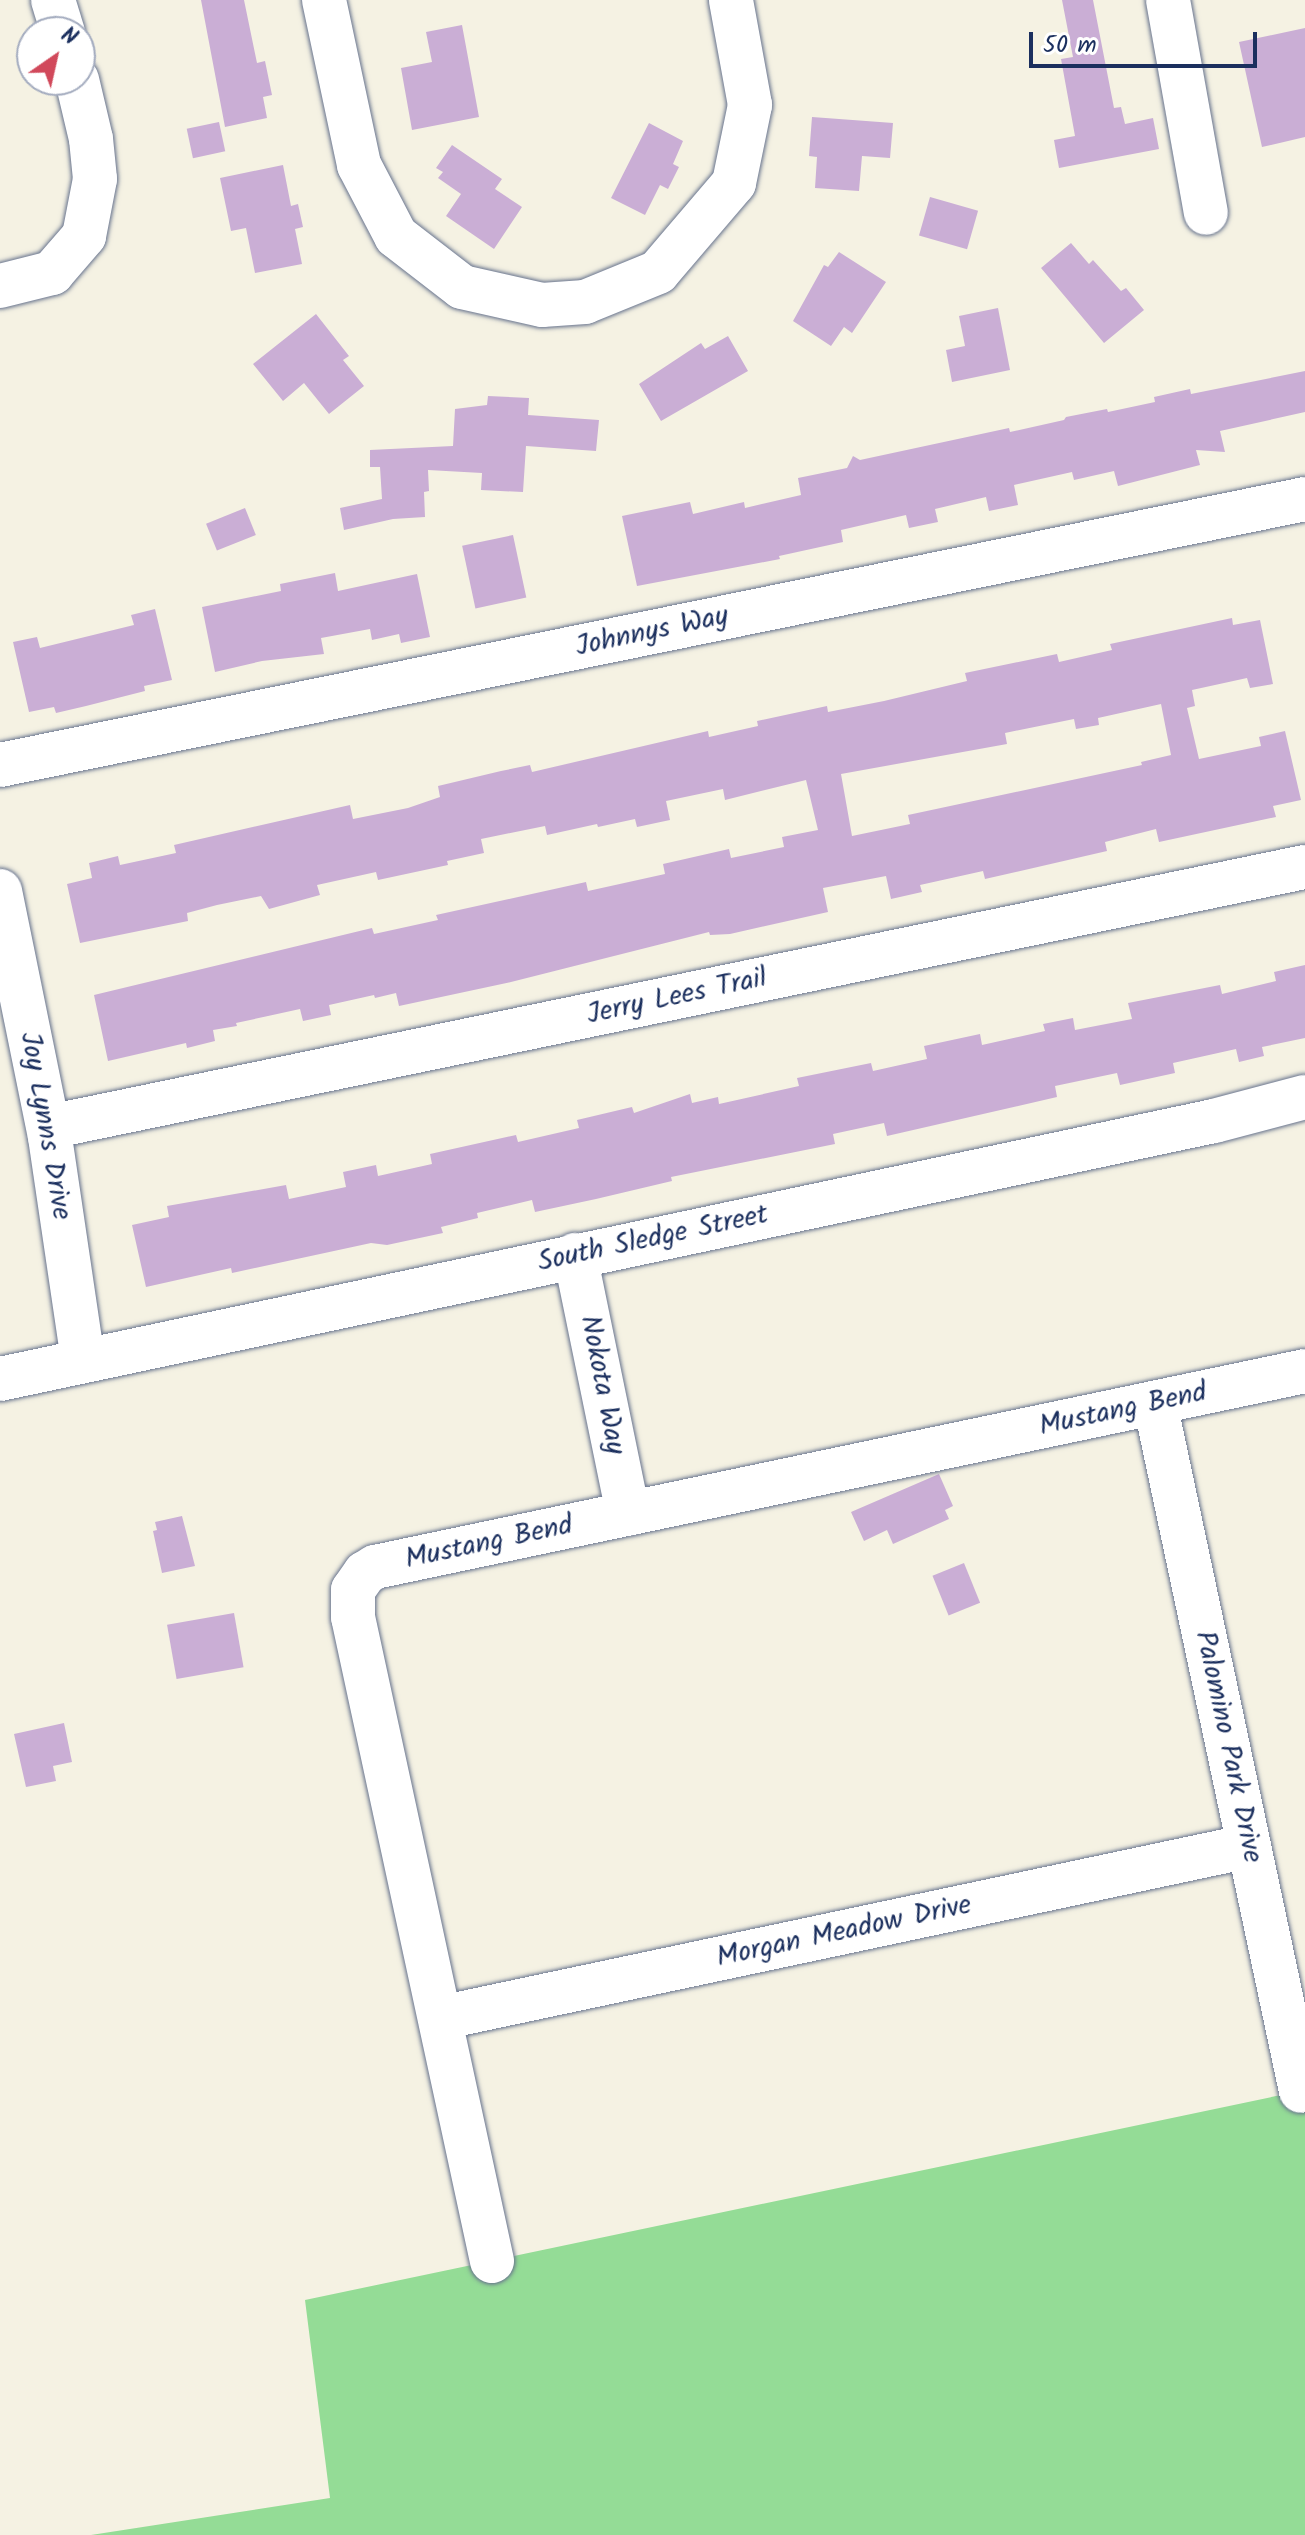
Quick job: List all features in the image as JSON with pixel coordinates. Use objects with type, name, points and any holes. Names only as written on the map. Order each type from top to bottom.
[{"type":"street","points":[[324,0],[359,165],[396,236],[462,287],[542,305],[585,302],[658,272],[734,183],[750,105],[731,0]]},
{"type":"street","points":[[1168,0],[1206,213]]},
{"type":"street","points":[[0,286],[52,273],[84,236],[95,179],[91,139],[81,96]]},
{"type":"street","name":"Johnnys Way","points":[[0,765],[1305,499]]},
{"type":"street","name":"Jerry Lees Trail","points":[[49,1127],[1305,867]]},
{"type":"street","name":"Joy Lynns Drive","points":[[0,891],[49,1127],[83,1361]]},
{"type":"street","name":"South Sledge Street","points":[[0,1379],[1199,1124],[1305,1097]]},
{"type":"street","name":"Nokota Way","points":[[575,1255],[628,1514]]},
{"type":"street","name":"Mustang Bend","points":[[492,2261],[353,1617],[353,1590],[365,1573],[375,1567],[1305,1371]]},
{"type":"street","name":"Palomino Park Drive","points":[[1155,1403],[1301,2091]]},
{"type":"street","name":"Morgan Meadow Drive","points":[[440,2018],[1249,1846]]},
{"type":"green space","points":[[1305,2090],[1305,2535],[91,2535],[330,2498],[305,2300]]},
{"type":"building","points":[[201,0],[244,0],[257,63],[265,61],[272,95],[263,97],[267,118],[225,127]]},
{"type":"building","points":[[1062,0],[1093,0],[1114,108],[1121,107],[1125,124],[1153,118],[1159,149],[1059,168],[1054,140],[1075,136],[1061,59],[1073,57]]},
{"type":"building","points":[[462,25],[479,117],[412,130],[401,68],[432,62],[426,32]]},
{"type":"building","points":[[1305,28],[1305,137],[1262,147],[1239,42]]},
{"type":"building","points":[[812,117],[893,123],[890,158],[862,156],[859,191],[815,188],[817,157],[809,156]]},
{"type":"building","points":[[219,122],[225,151],[193,158],[187,129]]},
{"type":"building","points":[[649,123],[683,141],[673,164],[679,167],[668,189],[660,185],[645,215],[611,198]]},
{"type":"building","points":[[452,145],[502,179],[495,189],[522,207],[494,249],[446,216],[461,194],[438,178],[443,172],[436,168]]},
{"type":"building","points":[[283,165],[291,206],[298,204],[303,227],[295,229],[302,264],[255,273],[246,228],[231,231],[220,178]]},
{"type":"building","points":[[930,197],[978,211],[967,249],[919,235]]},
{"type":"building","points":[[1071,243],[1089,264],[1093,260],[1121,291],[1126,288],[1144,310],[1104,343],[1041,268]]},
{"type":"building","points":[[839,252],[886,282],[852,333],[844,327],[831,346],[793,321],[824,265],[828,267]]},
{"type":"building","points":[[998,308],[1010,370],[952,382],[946,350],[965,346],[959,316]]},
{"type":"building","points":[[316,314],[349,356],[343,360],[364,386],[329,414],[304,383],[283,401],[253,364]]},
{"type":"building","points":[[728,336],[748,371],[661,421],[639,384],[701,343],[705,349]]},
{"type":"building","points":[[1305,371],[1305,412],[1220,431],[1225,452],[1196,450],[1200,465],[1118,486],[1114,471],[1074,480],[1072,472],[1014,485],[1018,505],[989,511],[986,497],[935,509],[938,522],[909,528],[906,515],[841,530],[843,542],[779,556],[780,559],[637,586],[622,516],[690,502],[693,514],[744,502],[745,508],[801,495],[798,478],[847,468],[853,456],[860,460],[1009,428],[1010,432],[1066,417],[1155,402],[1154,397],[1190,389],[1191,394]]},
{"type":"building","points":[[488,396],[529,398],[528,415],[599,420],[596,451],[526,446],[523,492],[481,490],[482,473],[428,470],[429,491],[424,492],[425,517],[393,519],[344,530],[340,508],[382,499],[380,467],[370,467],[370,450],[453,446],[455,409],[487,405]]},
{"type":"building","points":[[245,508],[256,535],[217,551],[206,524]]},
{"type":"building","points":[[513,535],[526,598],[475,608],[462,546]]},
{"type":"building","points":[[335,573],[338,591],[417,574],[430,637],[401,643],[399,634],[372,640],[370,629],[321,638],[324,654],[262,661],[215,672],[202,607],[281,591],[280,584]]},
{"type":"building","points":[[155,609],[172,680],[144,686],[145,691],[56,713],[54,707],[29,712],[13,642],[37,637],[40,648],[134,625],[131,615]]},
{"type":"building","points":[[1232,618],[1233,625],[1260,620],[1273,684],[1250,688],[1247,678],[1192,690],[1195,706],[1187,708],[1199,759],[1261,746],[1259,737],[1285,731],[1301,800],[1273,806],[1276,817],[1159,842],[1156,829],[1105,842],[1107,851],[985,879],[983,871],[920,885],[922,892],[891,899],[886,876],[823,888],[828,912],[730,934],[710,935],[709,932],[511,982],[399,1006],[396,993],[329,1005],[331,1015],[303,1021],[300,1009],[213,1030],[215,1041],[187,1048],[186,1043],[108,1061],[94,995],[372,928],[374,934],[438,920],[436,915],[586,882],[588,891],[665,874],[663,864],[729,849],[731,858],[784,847],[782,837],[818,830],[806,780],[725,800],[723,789],[666,801],[670,820],[637,827],[635,819],[547,835],[545,826],[481,839],[484,853],[447,861],[448,865],[378,880],[376,872],[317,885],[320,895],[269,909],[261,896],[217,905],[187,913],[188,921],[80,943],[67,884],[92,878],[89,863],[118,856],[120,865],[176,853],[174,845],[350,805],[353,819],[408,808],[440,797],[438,786],[501,771],[530,765],[532,772],[708,731],[709,737],[758,726],[757,721],[827,706],[828,712],[884,701],[967,681],[965,673],[1057,654],[1059,662],[1112,650],[1110,644]],"holes":[[[1161,704],[1171,755],[1141,762],[1142,765],[908,815],[910,824],[852,836],[841,774],[1007,744],[1005,733],[1074,719],[1076,729],[1099,725],[1098,718]]]},
{"type":"building","points":[[1305,965],[1305,1038],[1262,1047],[1264,1056],[1239,1062],[1236,1049],[1173,1063],[1175,1073],[1120,1085],[1117,1073],[1055,1086],[1057,1097],[887,1136],[884,1123],[833,1134],[835,1144],[671,1177],[672,1181],[596,1199],[535,1212],[532,1200],[477,1213],[478,1218],[441,1227],[443,1233],[387,1245],[371,1243],[232,1273],[231,1268],[146,1287],[132,1225],[169,1217],[167,1206],[286,1185],[289,1199],[346,1187],[343,1172],[376,1165],[378,1176],[432,1164],[430,1154],[516,1135],[518,1142],[579,1128],[577,1120],[632,1107],[634,1113],[690,1094],[692,1103],[718,1097],[719,1104],[799,1086],[797,1078],[871,1063],[873,1071],[927,1059],[924,1046],[980,1034],[982,1045],[1045,1031],[1043,1024],[1073,1018],[1075,1030],[1132,1019],[1128,1003],[1220,985],[1222,994],[1276,981],[1274,972]]},
{"type":"building","points":[[939,1474],[953,1506],[945,1510],[949,1519],[893,1544],[887,1530],[864,1541],[851,1512]]},
{"type":"building","points":[[182,1516],[195,1566],[162,1573],[153,1531],[157,1530],[155,1522]]},
{"type":"building","points":[[964,1563],[980,1603],[949,1616],[932,1576]]},
{"type":"building","points":[[234,1613],[244,1667],[177,1679],[167,1625]]},
{"type":"building","points":[[64,1723],[72,1762],[53,1766],[56,1781],[26,1787],[14,1734]]}]
